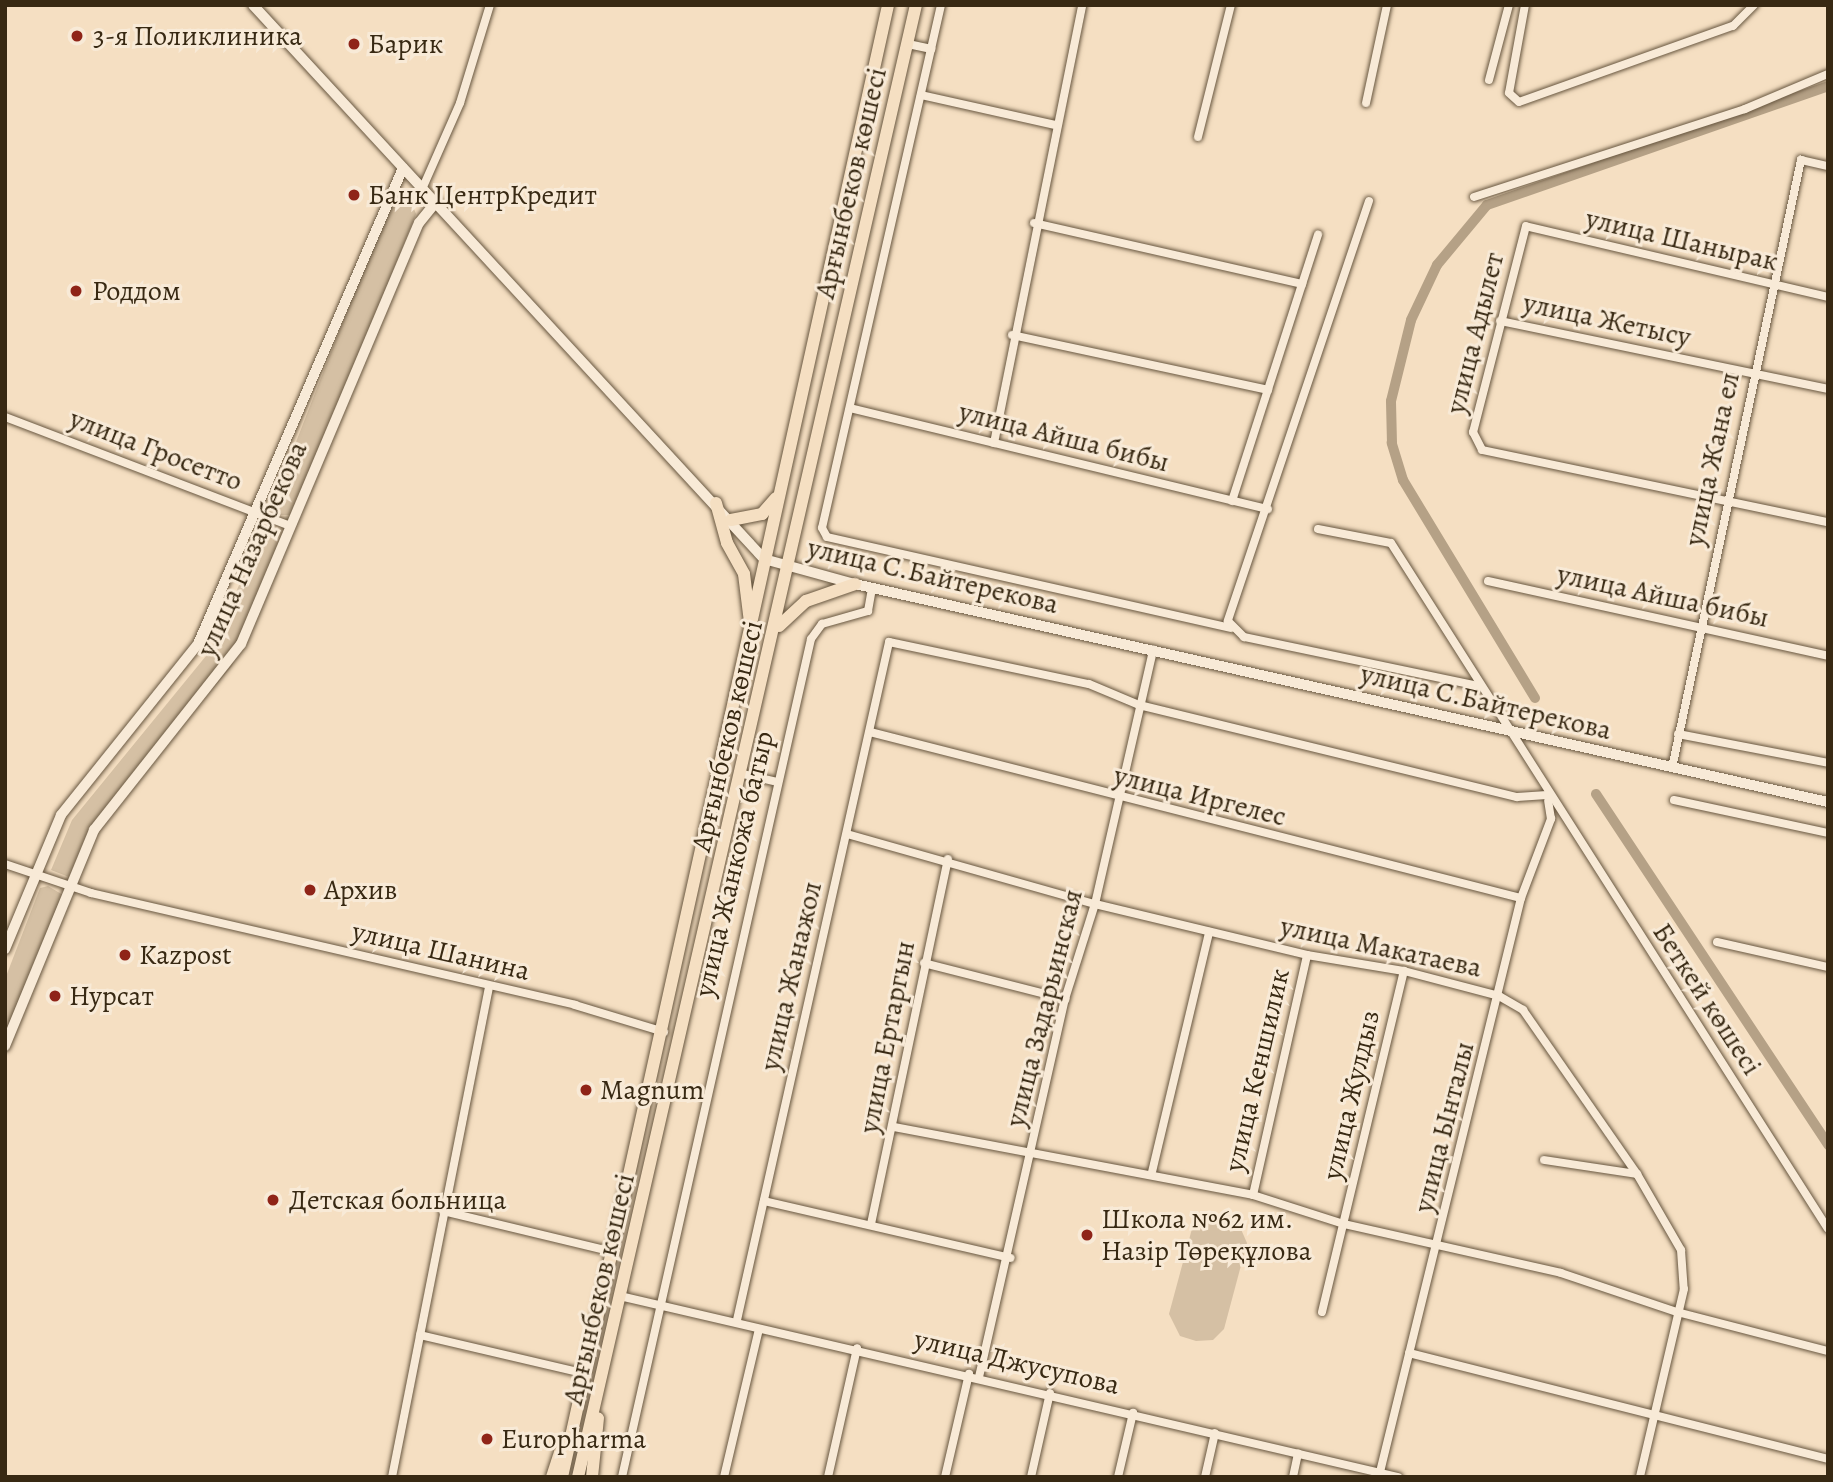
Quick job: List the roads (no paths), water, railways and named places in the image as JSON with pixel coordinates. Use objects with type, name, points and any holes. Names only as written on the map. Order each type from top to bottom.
[{"type":"main road","name":"улица С.Байтерекова","points":[[253,5],[403,168],[437,201],[539,319],[716,503],[764,559],[872,588],[1828,802]]},
{"type":"main road","name":"Арғынбеков көшесі","points":[[562,1477],[664,1032],[764,559],[888,5]]},
{"type":"main road","name":"Арғынбеков көшесі","points":[[578,1477],[624,1297],[916,5]]},
{"type":"main road","points":[[731,520],[762,514],[779,491]]},
{"type":"main road","points":[[716,503],[727,543],[744,574],[751,624]]},
{"type":"main road","points":[[776,629],[806,601],[855,584]]},
{"type":"main road","points":[[552,1477],[579,1400]]},
{"type":"main road","points":[[592,1477],[598,1400]]},
{"type":"street","points":[[423,187],[460,103],[490,5]]},
{"type":"street","points":[[941,5],[822,528],[827,537],[1231,628],[1244,638],[1479,686]]},
{"type":"street","points":[[993,443],[1034,223],[1082,5]]},
{"type":"street","points":[[1198,138],[1231,5]]},
{"type":"street","points":[[1366,103],[1387,5]]},
{"type":"street","points":[[1489,80],[1509,5]]},
{"type":"street","points":[[1525,5],[1509,93],[1519,102],[1733,26],[1754,5]]},
{"type":"street","points":[[908,44],[931,50]]},
{"type":"street","points":[[1474,197],[1745,109],[1828,74]]},
{"type":"street","points":[[921,95],[1055,125]]},
{"type":"street","name":"улица Жана ел","points":[[1672,768],[1698,628],[1801,160],[1828,166]]},
{"type":"street","name":"улица Назарбекова","points":[[5,949],[34,874],[61,815],[198,644],[403,168]]},
{"type":"street","name":"улица Назарбекова","points":[[5,1046],[94,831],[228,666],[419,223],[437,201]]},
{"type":"street","points":[[1231,628],[1230,609],[1268,509],[1369,201]]},
{"type":"street","points":[[1034,223],[1302,284]]},
{"type":"street","name":"улица Шанырак","points":[[1526,226],[1828,297]]},
{"type":"street","name":"улица Адылет","points":[[1526,226],[1473,432],[1482,450],[1726,500]]},
{"type":"street","points":[[1232,500],[1318,235]]},
{"type":"street","name":"улица Жетысу","points":[[1500,321],[1828,389]]},
{"type":"street","points":[[1012,335],[1268,390]]},
{"type":"street","name":"улица Айша бибы","points":[[850,408],[1268,509]]},
{"type":"street","name":"улица Гросетто","points":[[5,417],[290,526]]},
{"type":"street","points":[[1726,500],[1828,522]]},
{"type":"street","name":"Беткей көшесі","points":[[1318,529],[1391,543],[1479,686],[1513,732],[1547,795],[1828,1229]]},
{"type":"street","name":"улица Айша бибы","points":[[1488,581],[1828,656]]},
{"type":"street","name":"улица Жанкожа батыр","points":[[622,1477],[774,781],[811,639],[822,624],[868,611],[872,588]]},
{"type":"street","name":"улица Жанажол","points":[[737,1320],[889,642],[1089,684],[1139,705]]},
{"type":"street","name":"улица Задарьинская","points":[[979,1377],[1011,1258],[1030,1154],[1065,999],[1095,904],[1153,650]]},
{"type":"street","points":[[1139,705],[1517,797],[1547,795]]},
{"type":"street","name":"улица Иргелес","points":[[870,732],[1118,800],[1521,898]]},
{"type":"street","points":[[1678,734],[1828,763]]},
{"type":"street","points":[[743,774],[774,781]]},
{"type":"street","name":"улица Ынталы","points":[[1380,1474],[1521,898],[1551,819],[1547,795]]},
{"type":"street","points":[[1674,800],[1828,833]]},
{"type":"street","name":"улица Макатаева","points":[[847,834],[948,859],[1095,904],[1307,955],[1404,971],[1499,996],[1529,1015],[1637,1174],[1681,1250],[1677,1312],[1640,1477]]},
{"type":"street","name":"улица Ертаргын","points":[[871,1224],[894,1127],[923,963],[948,859]]},
{"type":"street","name":"улица Шанина","points":[[5,864],[71,886],[664,1032]]},
{"type":"street","points":[[1152,1172],[1209,932]]},
{"type":"street","points":[[1717,942],[1828,967]]},
{"type":"street","name":"улица Кеншилик","points":[[1253,1195],[1307,955]]},
{"type":"street","points":[[923,963],[1065,999]]},
{"type":"street","name":"улица Жулдыз","points":[[1322,1312],[1404,971]]},
{"type":"street","points":[[392,1477],[489,987]]},
{"type":"street","points":[[894,1127],[1030,1154],[1152,1172],[1253,1195],[1344,1224],[1561,1273],[1677,1312],[1828,1352]]},
{"type":"street","points":[[1544,1160],[1637,1174]]},
{"type":"street","points":[[764,1201],[1011,1258]]},
{"type":"street","points":[[443,1211],[614,1252]]},
{"type":"street","name":"улица Джусупова","points":[[624,1297],[737,1320],[759,1329],[857,1348],[1398,1477]]},
{"type":"street","points":[[724,1477],[759,1329]]},
{"type":"street","points":[[420,1335],[586,1374]]},
{"type":"street","points":[[828,1477],[857,1348]]},
{"type":"street","points":[[1409,1353],[1828,1459]]},
{"type":"street","points":[[944,1477],[969,1374]]},
{"type":"street","points":[[1031,1477],[1050,1394]]},
{"type":"street","points":[[1118,1477],[1133,1413]]},
{"type":"street","points":[[1205,1477],[1215,1433]]},
{"type":"street","points":[[1293,1477],[1298,1454]]},
{"type":"waterway","points":[[1535,698],[1403,480],[1392,443],[1391,401],[1411,320],[1437,265],[1487,205],[1828,86]]},
{"type":"waterway","points":[[1596,794],[1828,1145]]},
{"type":"place","name":"3-я Поликлиника","points":[[77,36]]},
{"type":"place","name":"Барик","points":[[354,44]]},
{"type":"place","name":"Банк ЦентрКредит","points":[[354,195]]},
{"type":"place","name":"Роддом","points":[[76,291]]},
{"type":"place","name":"Архив","points":[[310,890]]},
{"type":"place","name":"Kazpost","points":[[125,955]]},
{"type":"place","name":"Нурсат","points":[[55,996]]},
{"type":"place","name":"Magnum","points":[[586,1090]]},
{"type":"place","name":"Детская больница","points":[[273,1200]]},
{"type":"place","name":"Школа №62 им. Назір Төреқұлова","points":[[1087,1235]]},
{"type":"place","name":"Europharma","points":[[487,1439]]}]
